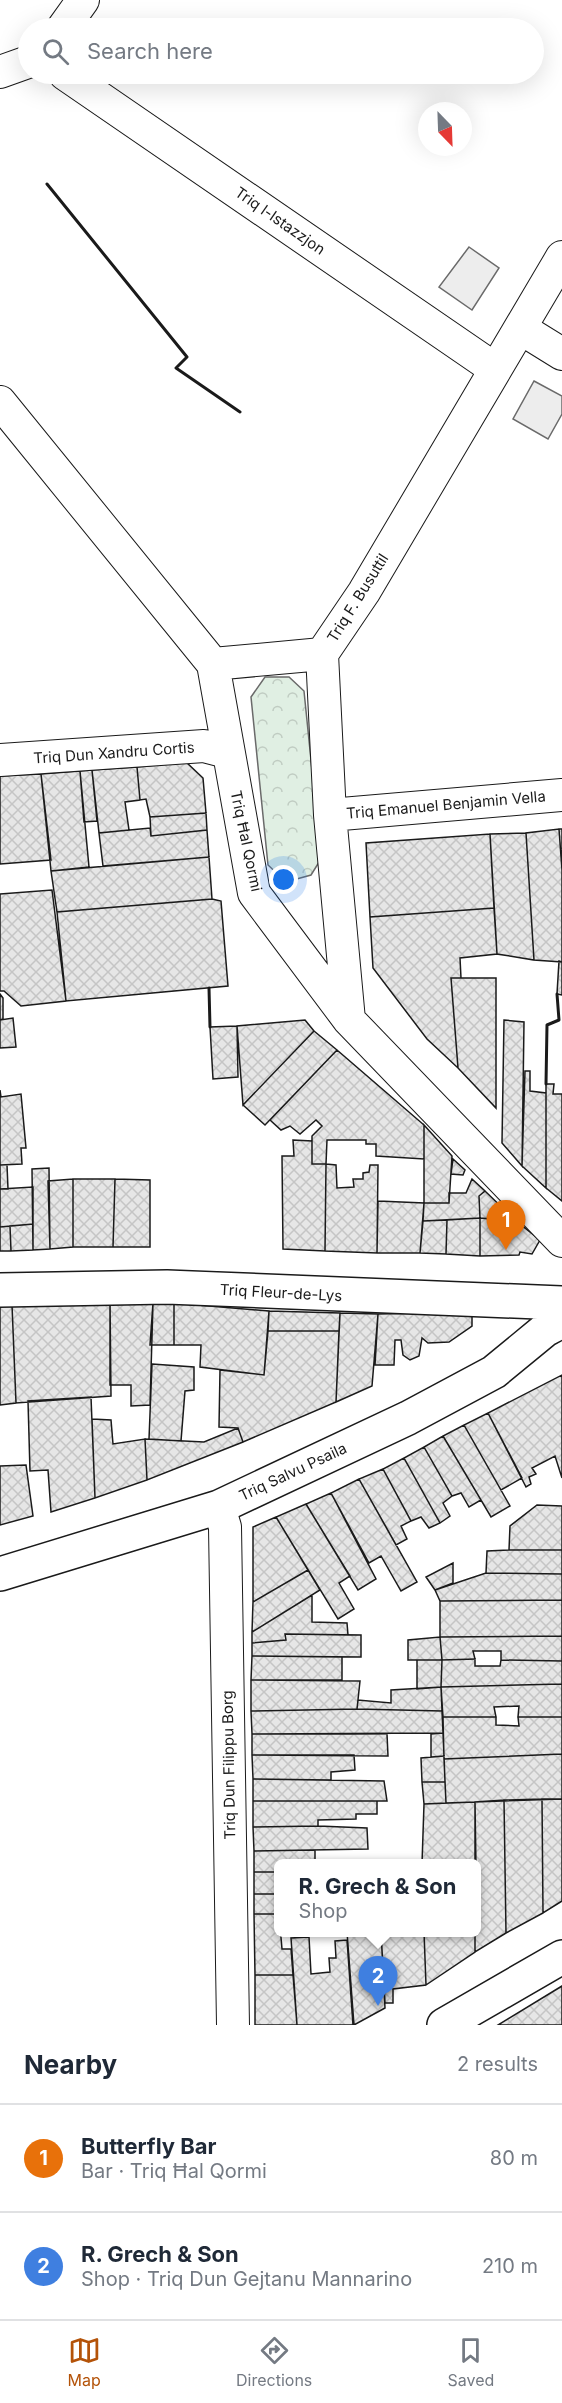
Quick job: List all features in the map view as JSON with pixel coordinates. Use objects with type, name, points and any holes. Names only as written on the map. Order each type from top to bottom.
[{"type":"main road","name":"Triq Fleur-de-Lys","points":[[0,1290],[167,1287],[562,1303]]},
{"type":"main road","name":"Triq Salvu Psaila","points":[[0,1574],[219,1506],[408,1418],[494,1372],[545,1330],[562,1321]]},
{"type":"main road","points":[[444,2025],[562,1957]]},
{"type":"street","points":[[70,18],[83,0]]},
{"type":"street","points":[[0,72],[18,66]]},
{"type":"street","name":"Triq l-Istazzjon","points":[[80,84],[495,369]]},
{"type":"street","name":"Triq F. Busuttil","points":[[349,1020],[330,815],[322,654],[364,592],[562,257]]},
{"type":"street","points":[[520,327],[562,354]]},
{"type":"street","points":[[0,402],[213,664],[322,654]]},
{"type":"street","name":"Triq Ħal Qormi","points":[[213,664],[254,893],[349,1020],[562,1241]]},
{"type":"street","name":"Triq Dun Xandru Cortis","points":[[0,760],[204,746],[227,752]]},
{"type":"street","name":"Triq Emanuel Benjamin Vella","points":[[330,815],[562,795]]},
{"type":"street","name":"Triq Dun Filippu Borg","points":[[219,1506],[225,1527],[233,2025]]},
{"type":"green space","points":[[265,677],[289,677],[304,691],[321,859],[311,875],[286,882],[268,865],[251,697]]},
{"type":"shaded area","points":[[469,247],[499,268],[472,310],[439,287]]},
{"type":"shaded area","points":[[534,381],[562,396],[562,414],[548,439],[513,419]]},
{"type":"building","points":[[186,762],[203,778],[206,813],[150,817],[146,799],[140,800],[137,767]]},
{"type":"building","points":[[137,767],[140,800],[125,802],[129,830],[99,833],[92,770]]},
{"type":"building","points":[[92,770],[97,821],[84,822],[80,771]]},
{"type":"building","points":[[80,771],[89,867],[51,871],[41,774]]},
{"type":"building","points":[[41,774],[51,860],[0,864],[0,776]]},
{"type":"building","points":[[206,813],[207,830],[151,836],[150,817]]},
{"type":"building","points":[[150,828],[151,836],[207,830],[209,857],[103,866],[99,833]]},
{"type":"building","points":[[559,829],[562,829],[562,870]]},
{"type":"building","points":[[559,829],[562,870],[562,962],[534,960],[526,833]]},
{"type":"building","points":[[526,833],[534,960],[497,954],[490,834]]},
{"type":"building","points":[[490,834],[494,908],[370,917],[366,843]]},
{"type":"building","points":[[209,857],[212,899],[57,912],[51,871]]},
{"type":"building","points":[[52,890],[66,1001],[21,1006],[4,991],[0,991],[0,894]]},
{"type":"building","points":[[212,899],[221,901],[228,986],[66,1001],[57,912]]},
{"type":"building","points":[[494,908],[497,954],[460,958],[461,978],[451,978],[458,1068],[427,1039],[373,968],[370,917]]},
{"type":"building","points":[[559,961],[562,962],[562,995],[557,994]]},
{"type":"building","points":[[451,978],[496,978],[496,1108],[458,1068]]},
{"type":"building","points":[[0,994],[3,998],[3,1019],[0,1020]]},
{"type":"building","points":[[13,1018],[16,1047],[0,1048],[0,1020]]},
{"type":"building","points":[[305,1020],[314,1031],[243,1105],[237,1026]]},
{"type":"building","points":[[504,1020],[524,1022],[522,1166],[502,1143]]},
{"type":"building","points":[[237,1026],[238,1077],[213,1079],[210,1027]]},
{"type":"building","points":[[314,1031],[337,1050],[265,1125],[243,1105]]},
{"type":"building","points":[[337,1050],[424,1125],[424,1159],[376,1156],[376,1144],[366,1144],[366,1140],[327,1140],[326,1164],[312,1164],[312,1136],[322,1126],[316,1120],[300,1134],[290,1126],[281,1130],[270,1120]]},
{"type":"building","points":[[525,1071],[530,1071],[530,1091],[546,1093],[546,1188],[522,1166]]},
{"type":"building","points":[[546,1084],[554,1084],[553,1094],[562,1094],[562,1201],[546,1188]]},
{"type":"building","points":[[0,1090],[1,1097],[21,1094],[26,1148],[21,1148],[22,1164],[0,1165]]},
{"type":"building","points":[[424,1125],[452,1156],[449,1203],[424,1203]]},
{"type":"building","points":[[293,1140],[312,1141],[312,1164],[326,1164],[325,1251],[283,1249],[282,1156],[294,1156]]},
{"type":"building","points":[[453,1159],[465,1170],[463,1175],[451,1174]]},
{"type":"building","points":[[326,1164],[336,1165],[337,1188],[354,1187],[353,1179],[363,1179],[363,1173],[369,1172],[370,1165],[378,1165],[377,1253],[325,1251]]},
{"type":"building","points":[[0,1165],[7,1165],[8,1189],[0,1189]]},
{"type":"building","points":[[49,1168],[50,1249],[33,1250],[32,1169]]},
{"type":"building","points":[[73,1179],[73,1247],[50,1249],[48,1181]]},
{"type":"building","points":[[73,1179],[115,1179],[113,1247],[73,1247]]},
{"type":"building","points":[[115,1179],[150,1180],[150,1247],[113,1247]]},
{"type":"building","points":[[472,1179],[485,1191],[479,1196],[480,1218],[423,1221],[424,1203],[449,1203],[449,1193],[466,1193]]},
{"type":"building","points":[[33,1187],[33,1224],[0,1227],[0,1189]]},
{"type":"building","points":[[485,1191],[516,1221],[480,1218],[479,1196]]},
{"type":"building","points":[[378,1201],[424,1203],[420,1253],[377,1253]]},
{"type":"building","points":[[480,1218],[480,1256],[446,1254],[447,1220]]},
{"type":"building","points":[[480,1218],[516,1221],[540,1240],[532,1254],[520,1252],[519,1255],[480,1256]]},
{"type":"building","points":[[447,1220],[446,1254],[420,1253],[423,1221]]},
{"type":"building","points":[[33,1224],[33,1250],[11,1251],[10,1226]]},
{"type":"building","points":[[10,1226],[11,1251],[0,1251],[0,1227]]},
{"type":"building","points":[[110,1300],[111,1396],[16,1403],[12,1305]]},
{"type":"building","points":[[110,1300],[153,1303],[150,1405],[131,1406],[131,1385],[110,1385]]},
{"type":"building","points":[[153,1303],[174,1303],[174,1345],[150,1345]]},
{"type":"building","points":[[174,1303],[269,1311],[264,1375],[200,1367],[201,1345],[174,1345]]},
{"type":"building","points":[[12,1305],[16,1403],[0,1405],[0,1306]]},
{"type":"building","points":[[269,1311],[340,1313],[339,1331],[268,1331]]},
{"type":"building","points":[[472,1312],[472,1326],[449,1342],[428,1343],[422,1338],[419,1356],[410,1360],[403,1355],[401,1340],[395,1340],[394,1365],[375,1365],[378,1314]]},
{"type":"building","points":[[340,1313],[378,1314],[372,1386],[336,1402]]},
{"type":"building","points":[[268,1331],[339,1331],[336,1402],[243,1442],[238,1428],[219,1427],[220,1370],[264,1375]]},
{"type":"building","points":[[152,1364],[194,1367],[194,1390],[185,1391],[181,1441],[149,1439]]},
{"type":"building","points":[[562,1375],[562,1478],[555,1456],[532,1468],[536,1474],[529,1477],[531,1484],[526,1487],[488,1413]]},
{"type":"building","points":[[91,1397],[95,1498],[51,1512],[48,1470],[30,1471],[28,1401]]},
{"type":"building","points":[[488,1413],[522,1478],[501,1490],[464,1425]]},
{"type":"building","points":[[92,1419],[111,1420],[113,1444],[145,1439],[147,1480],[95,1498]]},
{"type":"building","points":[[464,1425],[510,1506],[491,1517],[443,1436]]},
{"type":"building","points":[[238,1428],[243,1442],[147,1480],[145,1439],[204,1442]]},
{"type":"building","points":[[443,1436],[481,1500],[469,1507],[461,1493],[452,1496],[424,1447]]},
{"type":"building","points":[[424,1447],[452,1496],[443,1503],[450,1516],[440,1523],[404,1458]]},
{"type":"building","points":[[404,1458],[440,1523],[429,1528],[421,1517],[411,1521],[383,1469]]},
{"type":"building","points":[[26,1465],[33,1516],[0,1525],[0,1466]]},
{"type":"building","points":[[383,1469],[411,1521],[401,1526],[407,1539],[396,1545],[359,1479]]},
{"type":"building","points":[[359,1479],[417,1582],[401,1591],[381,1556],[369,1563],[331,1493]]},
{"type":"building","points":[[331,1493],[376,1579],[358,1590],[306,1504]]},
{"type":"building","points":[[306,1504],[350,1576],[339,1583],[354,1609],[338,1619],[276,1517]]},
{"type":"building","points":[[537,1505],[562,1506],[562,1550],[509,1550],[510,1526]]},
{"type":"building","points":[[276,1517],[308,1570],[253,1602],[253,1527]]},
{"type":"building","points":[[562,1550],[562,1574],[486,1573],[487,1551]]},
{"type":"building","points":[[453,1563],[453,1583],[435,1590],[426,1577]]},
{"type":"building","points":[[308,1570],[320,1590],[252,1632],[253,1602]]},
{"type":"building","points":[[486,1573],[562,1574],[562,1600],[440,1601],[435,1590]]},
{"type":"building","points":[[312,1595],[312,1622],[347,1623],[348,1635],[285,1634],[286,1640],[252,1643],[252,1632]]},
{"type":"building","points":[[562,1600],[562,1636],[440,1637],[440,1601]]},
{"type":"building","points":[[285,1634],[361,1635],[361,1657],[252,1656],[252,1643],[286,1640]]},
{"type":"building","points":[[562,1636],[562,1661],[501,1660],[501,1651],[473,1651],[475,1659],[442,1660],[440,1637]]},
{"type":"building","points":[[440,1637],[442,1660],[408,1660],[408,1640]]},
{"type":"building","points":[[252,1656],[342,1657],[342,1680],[251,1680]]},
{"type":"building","points":[[475,1659],[475,1666],[500,1666],[501,1660],[562,1661],[562,1684],[441,1687],[442,1660]]},
{"type":"building","points":[[417,1660],[442,1660],[441,1687],[417,1689]]},
{"type":"building","points":[[251,1680],[360,1681],[357,1709],[251,1711]]},
{"type":"building","points":[[562,1684],[562,1717],[518,1717],[519,1706],[494,1707],[496,1717],[443,1717],[441,1687]]},
{"type":"building","points":[[441,1687],[442,1711],[357,1709],[358,1700],[391,1703],[391,1690]]},
{"type":"building","points":[[357,1709],[442,1711],[443,1733],[252,1734],[251,1711]]},
{"type":"building","points":[[443,1717],[496,1717],[496,1725],[519,1726],[518,1717],[562,1717],[562,1754],[444,1759]]},
{"type":"building","points":[[443,1733],[444,1756],[431,1757],[431,1734]]},
{"type":"building","points":[[252,1734],[387,1734],[388,1756],[252,1755]]},
{"type":"building","points":[[562,1754],[562,1799],[446,1803],[444,1759]]},
{"type":"building","points":[[252,1755],[354,1755],[355,1770],[331,1772],[331,1780],[253,1779]]},
{"type":"building","points":[[444,1756],[445,1782],[422,1782],[421,1758]]},
{"type":"building","points":[[253,1779],[384,1781],[387,1801],[253,1801]]},
{"type":"building","points":[[422,1782],[445,1782],[446,1803],[424,1804]]},
{"type":"building","points":[[542,1799],[562,1799],[562,1901],[543,1913]]},
{"type":"building","points":[[542,1799],[543,1913],[506,1933],[504,1800]]},
{"type":"building","points":[[504,1800],[506,1933],[475,1952],[475,1937],[481,1937],[481,1859],[476,1859],[475,1802]]},
{"type":"building","points":[[253,1801],[377,1801],[377,1814],[356,1814],[356,1819],[318,1820],[318,1826],[253,1827]]},
{"type":"building","points":[[475,1802],[475,1859],[422,1859],[424,1804]]},
{"type":"building","points":[[253,1827],[367,1828],[368,1849],[254,1851]]},
{"type":"building","points":[[315,1850],[315,1859],[274,1859],[274,1872],[254,1872],[254,1851]]},
{"type":"building","points":[[254,1872],[274,1872],[274,1894],[254,1894]]},
{"type":"building","points":[[254,1894],[274,1894],[274,1914],[254,1914]]},
{"type":"building","points":[[254,1914],[274,1914],[274,1937],[281,1937],[282,1949],[291,1949],[293,1975],[255,1975]]},
{"type":"building","points":[[309,1937],[311,1974],[330,1972],[329,1958],[336,1958],[335,1941],[347,1940],[353,2025],[297,2025],[291,1938]]},
{"type":"building","points":[[347,1937],[381,1937],[385,2008],[354,2025]]},
{"type":"building","points":[[381,1937],[424,1937],[426,1985],[393,1989],[393,2003],[385,2003]]},
{"type":"building","points":[[424,1937],[475,1937],[475,1952],[426,1985]]},
{"type":"building","points":[[255,1975],[293,1975],[297,2025],[255,2025]]},
{"type":"building","points":[[562,1986],[562,2025],[498,2025]]},
{"type":"wall","points":[[47,184],[187,357],[176,368],[240,412]]},
{"type":"wall","points":[[209,988],[210,1027]]},
{"type":"wall","points":[[546,1084],[547,1025],[559,1020],[557,994]]},
{"type":"place","name":"Butterfly Bar","points":[[506,1250]]},
{"type":"place","name":"R. Grech & Son","points":[[378,2006]]}]
